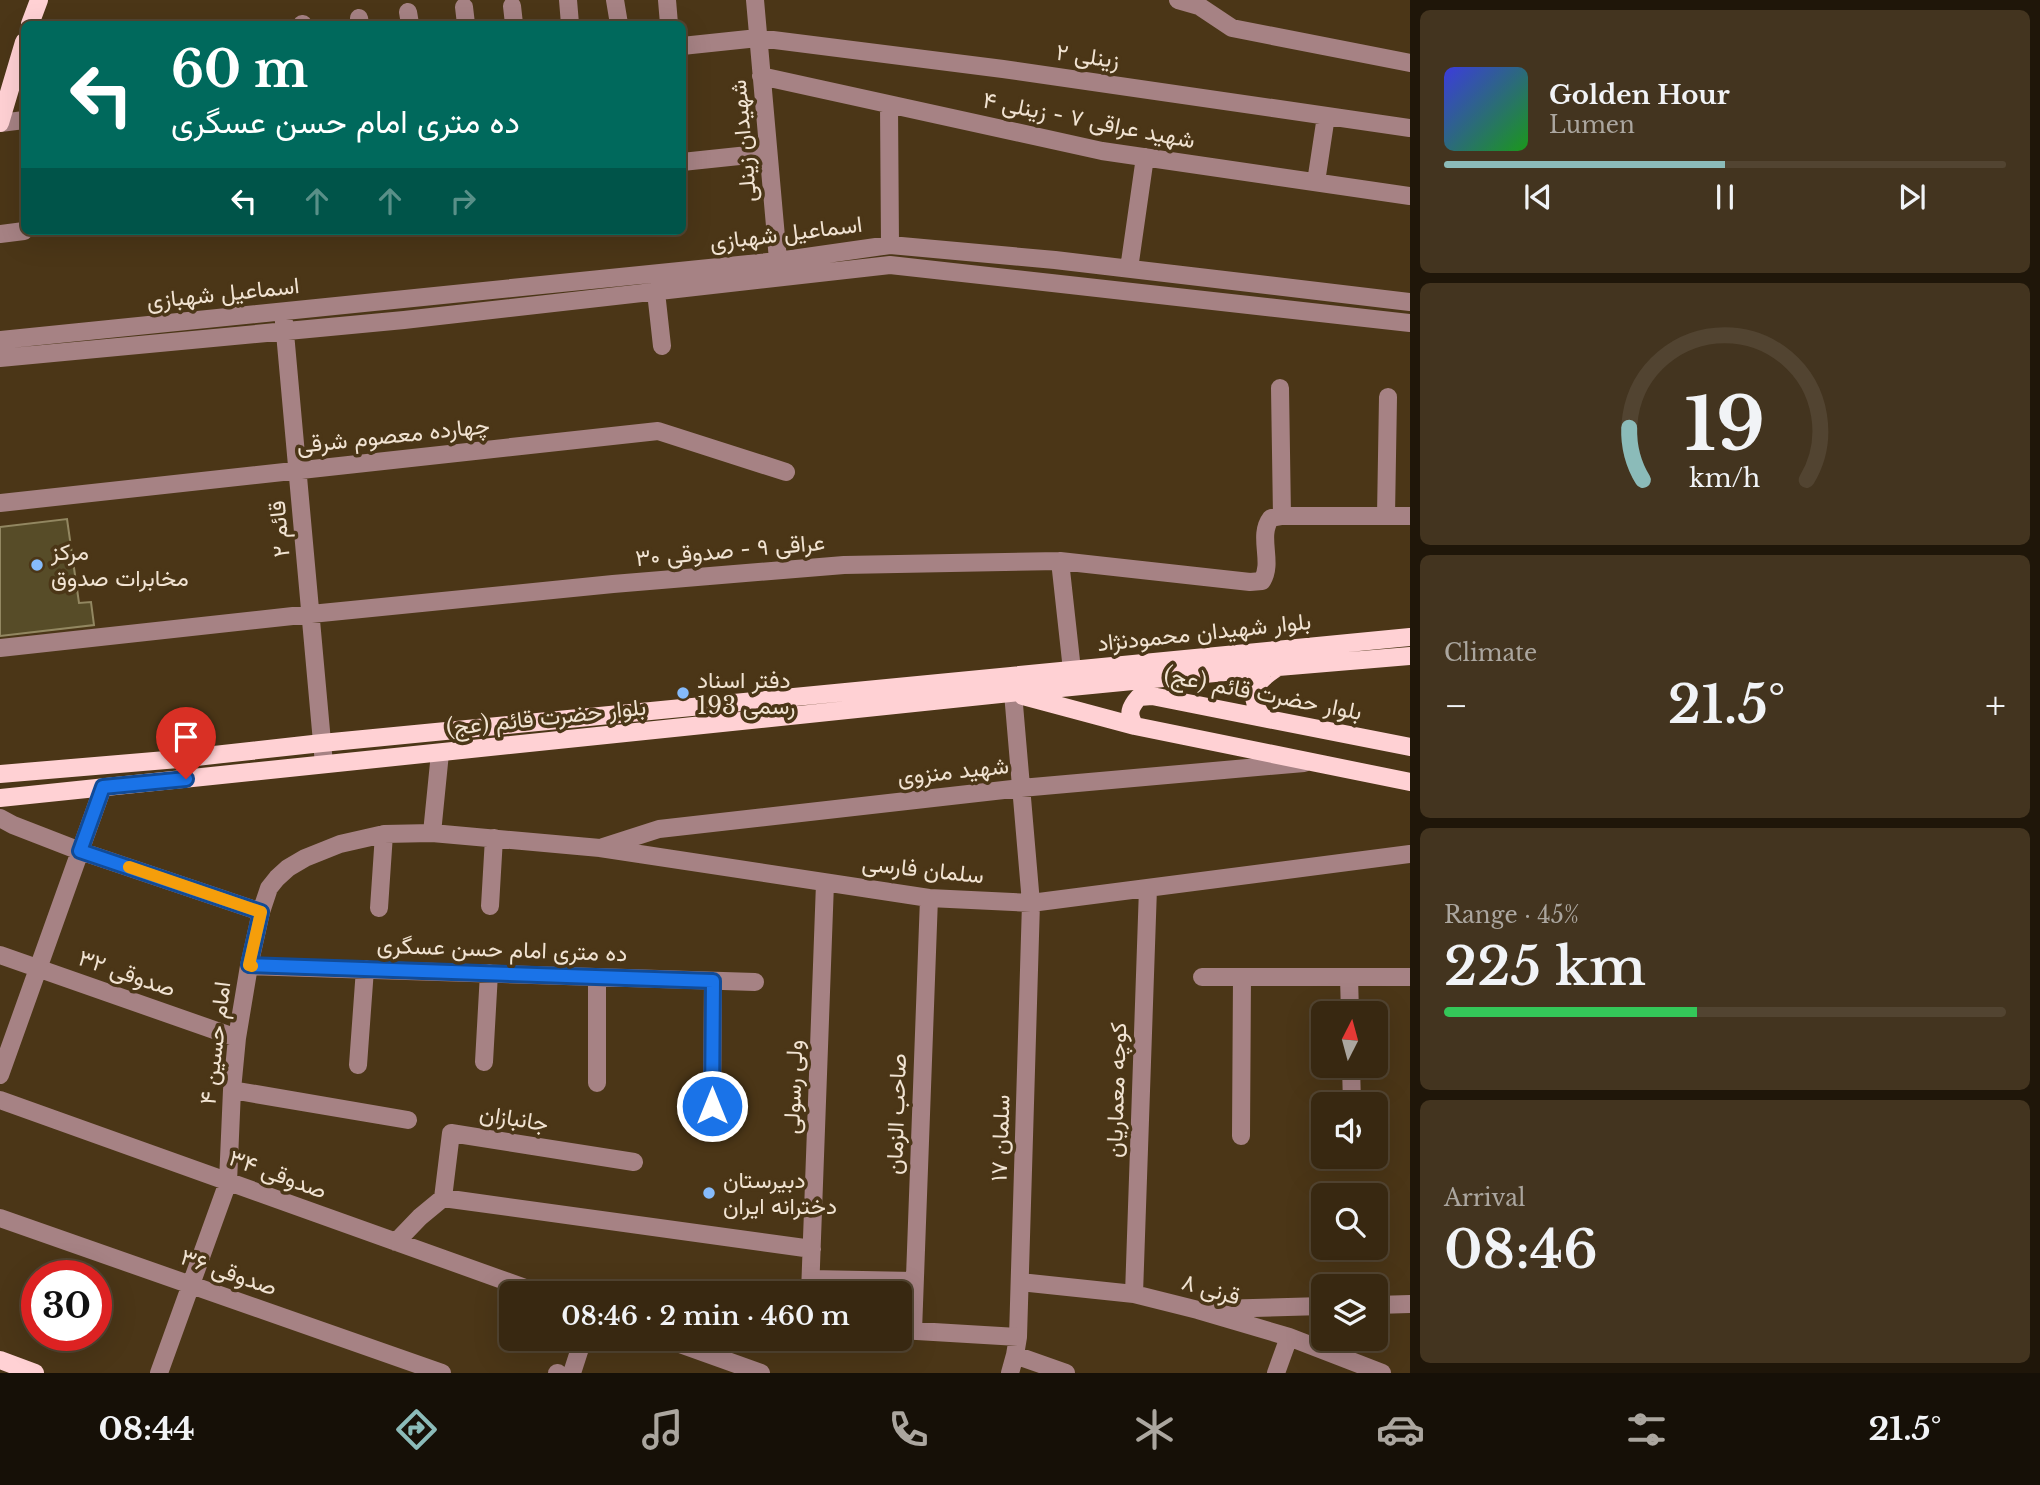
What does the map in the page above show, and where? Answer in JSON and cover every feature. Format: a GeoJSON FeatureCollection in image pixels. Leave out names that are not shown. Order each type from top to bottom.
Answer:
{"type":"FeatureCollection","features":[{"type":"Feature","properties":{"kind":"main road"},"geometry":{"type":"LineString","coordinates":[[31,21],[38,0]]}},
{"type":"Feature","properties":{"kind":"main road"},"geometry":{"type":"LineString","coordinates":[[0,123],[21,52]]}},
{"type":"Feature","properties":{"kind":"main road","name":"بلوار شهیدان محمودنژاد"},"geometry":{"type":"LineString","coordinates":[[1003,677],[1410,637]]}},
{"type":"Feature","properties":{"kind":"main road","name":"بلوار شهیدان محمودنژاد"},"geometry":{"type":"LineString","coordinates":[[1013,693],[1410,656]]}},
{"type":"Feature","properties":{"kind":"main road"},"geometry":{"type":"LineString","coordinates":[[1262,717],[1254,703],[1253,693],[1263,677],[1278,667]]}},
{"type":"Feature","properties":{"kind":"main road","name":"بلوار حضرت قائم (عج)"},"geometry":{"type":"LineString","coordinates":[[0,774],[178,760],[323,743],[1003,677]]}},
{"type":"Feature","properties":{"kind":"main road","name":"بلوار حضرت قائم (عج)"},"geometry":{"type":"LineString","coordinates":[[0,798],[1013,693],[1135,726],[1410,782]]}},
{"type":"Feature","properties":{"kind":"main road","name":"بلوار حضرت قائم (عج)"},"geometry":{"type":"LineString","coordinates":[[1135,726],[1130,719],[1130,706],[1139,697],[1152,695],[1410,747]]}},
{"type":"Feature","properties":{"kind":"main road"},"geometry":{"type":"LineString","coordinates":[[0,1360],[36,1373]]}},
{"type":"Feature","properties":{"kind":"street"},"geometry":{"type":"LineString","coordinates":[[568,0],[570,21]]}},
{"type":"Feature","properties":{"kind":"street"},"geometry":{"type":"LineString","coordinates":[[615,0],[618,21]]}},
{"type":"Feature","properties":{"kind":"street"},"geometry":{"type":"LineString","coordinates":[[667,0],[669,21]]}},
{"type":"Feature","properties":{"kind":"street","name":"شهیدان زینلی"},"geometry":{"type":"LineString","coordinates":[[755,0],[779,270]]}},
{"type":"Feature","properties":{"kind":"street"},"geometry":{"type":"LineString","coordinates":[[1178,0],[1199,6],[1232,28],[1410,63]]}},
{"type":"Feature","properties":{"kind":"street"},"geometry":{"type":"LineString","coordinates":[[512,5],[514,21]]}},
{"type":"Feature","properties":{"kind":"street","name":"زینلی ۲"},"geometry":{"type":"LineString","coordinates":[[686,46],[758,38],[1003,69],[1410,128]]}},
{"type":"Feature","properties":{"kind":"street","name":"شهید عراقی ۷ - زینلی ۴"},"geometry":{"type":"LineString","coordinates":[[761,76],[1102,150],[1410,196]]}},
{"type":"Feature","properties":{"kind":"street"},"geometry":{"type":"LineString","coordinates":[[889,105],[890,245]]}},
{"type":"Feature","properties":{"kind":"street"},"geometry":{"type":"LineString","coordinates":[[1316,182],[1326,116]]}},
{"type":"Feature","properties":{"kind":"street"},"geometry":{"type":"LineString","coordinates":[[0,123],[21,120]]}},
{"type":"Feature","properties":{"kind":"street"},"geometry":{"type":"LineString","coordinates":[[686,162],[768,153]]}},
{"type":"Feature","properties":{"kind":"street"},"geometry":{"type":"LineString","coordinates":[[1129,269],[1145,157]]}},
{"type":"Feature","properties":{"kind":"street"},"geometry":{"type":"LineString","coordinates":[[0,233],[21,231]]}},
{"type":"Feature","properties":{"kind":"street","name":"اسماعیل شهبازی"},"geometry":{"type":"LineString","coordinates":[[0,358],[404,320],[656,292],[779,270],[890,245],[1129,269],[1410,302]]}},
{"type":"Feature","properties":{"kind":"street","name":"اسماعیل شهبازی"},"geometry":{"type":"LineString","coordinates":[[0,340],[283,312],[779,270],[890,265],[1410,323]]}},
{"type":"Feature","properties":{"kind":"street"},"geometry":{"type":"LineString","coordinates":[[656,292],[662,346]]}},
{"type":"Feature","properties":{"kind":"street","name":"قائم ۲"},"geometry":{"type":"LineString","coordinates":[[283,312],[324,764]]}},
{"type":"Feature","properties":{"kind":"street"},"geometry":{"type":"LineString","coordinates":[[1280,388],[1282,516],[1410,516]]}},
{"type":"Feature","properties":{"kind":"street"},"geometry":{"type":"LineString","coordinates":[[1386,516],[1388,397]]}},
{"type":"Feature","properties":{"kind":"street","name":"چهارده معصوم شرقی"},"geometry":{"type":"LineString","coordinates":[[0,503],[658,430],[786,472]]}},
{"type":"Feature","properties":{"kind":"street","name":"عراقی ۹ - صدوقی ۳۰"},"geometry":{"type":"LineString","coordinates":[[0,648],[613,584],[844,565],[1060,561],[1250,582],[1262,581],[1267,573],[1265,529],[1271,518],[1282,516]]}},
{"type":"Feature","properties":{"kind":"street"},"geometry":{"type":"LineString","coordinates":[[1060,561],[1072,670]]}},
{"type":"Feature","properties":{"kind":"street","name":"سلمان ۱۷"},"geometry":{"type":"LineString","coordinates":[[1010,1373],[1017,1346],[1020,1282],[1031,903],[1013,693]]}},
{"type":"Feature","properties":{"kind":"street"},"geometry":{"type":"LineString","coordinates":[[432,833],[440,753]]}},
{"type":"Feature","properties":{"kind":"street","name":"شهید منزوی"},"geometry":{"type":"LineString","coordinates":[[600,848],[659,829],[1021,788],[1314,762]]}},
{"type":"Feature","properties":{"kind":"street"},"geometry":{"type":"LineString","coordinates":[[0,1075],[103,787]]}},
{"type":"Feature","properties":{"kind":"street"},"geometry":{"type":"LineString","coordinates":[[0,818],[80,851],[261,912]]}},
{"type":"Feature","properties":{"kind":"street","name":"امام حسین ۴"},"geometry":{"type":"LineString","coordinates":[[159,1373],[228,1182],[237,1038],[249,965],[269,888],[288,868],[340,844],[384,834],[432,833]]}},
{"type":"Feature","properties":{"kind":"street","name":"سلمان فارسی"},"geometry":{"type":"LineString","coordinates":[[432,833],[600,848],[929,898],[1031,903],[1410,854]]}},
{"type":"Feature","properties":{"kind":"street"},"geometry":{"type":"LineString","coordinates":[[379,908],[384,834]]}},
{"type":"Feature","properties":{"kind":"street"},"geometry":{"type":"LineString","coordinates":[[490,906],[494,838]]}},
{"type":"Feature","properties":{"kind":"street","name":"ولی رسولی"},"geometry":{"type":"LineString","coordinates":[[811,1281],[825,883]]}},
{"type":"Feature","properties":{"kind":"street","name":"کوچه معماریان"},"geometry":{"type":"LineString","coordinates":[[1134,1294],[1147,888]]}},
{"type":"Feature","properties":{"kind":"street","name":"صاحب الزمان"},"geometry":{"type":"LineString","coordinates":[[912,1294],[929,898]]}},
{"type":"Feature","properties":{"kind":"street","name":"صدوقی ۳۲"},"geometry":{"type":"LineString","coordinates":[[0,955],[237,1038]]}},
{"type":"Feature","properties":{"kind":"street","name":"ده متری امام حسن عسگری"},"geometry":{"type":"LineString","coordinates":[[249,965],[755,982]]}},
{"type":"Feature","properties":{"kind":"street"},"geometry":{"type":"LineString","coordinates":[[358,1065],[365,969]]}},
{"type":"Feature","properties":{"kind":"street"},"geometry":{"type":"LineString","coordinates":[[484,1062],[489,973]]}},
{"type":"Feature","properties":{"kind":"street"},"geometry":{"type":"LineString","coordinates":[[597,977],[597,1083]]}},
{"type":"Feature","properties":{"kind":"street"},"geometry":{"type":"LineString","coordinates":[[1202,977],[1410,977]]}},
{"type":"Feature","properties":{"kind":"street"},"geometry":{"type":"LineString","coordinates":[[1241,1136],[1242,977]]}},
{"type":"Feature","properties":{"kind":"street"},"geometry":{"type":"LineString","coordinates":[[1349,977],[1350,1001]]}},
{"type":"Feature","properties":{"kind":"street"},"geometry":{"type":"LineString","coordinates":[[712,1106],[713,981]]}},
{"type":"Feature","properties":{"kind":"street"},"geometry":{"type":"LineString","coordinates":[[232,1090],[408,1120]]}},
{"type":"Feature","properties":{"kind":"street","name":"صدوقی ۳۴"},"geometry":{"type":"LineString","coordinates":[[0,1100],[505,1281]]}},
{"type":"Feature","properties":{"kind":"street","name":"جانبازان"},"geometry":{"type":"LineString","coordinates":[[443,1198],[451,1133],[634,1162]]}},
{"type":"Feature","properties":{"kind":"street"},"geometry":{"type":"LineString","coordinates":[[396,1242],[443,1198],[812,1250]]}},
{"type":"Feature","properties":{"kind":"street","name":"صدوقی ۳۶"},"geometry":{"type":"LineString","coordinates":[[0,1218],[442,1373]]}},
{"type":"Feature","properties":{"kind":"street","name":"قرنی ۸"},"geometry":{"type":"LineString","coordinates":[[1020,1282],[1134,1294],[1198,1310],[1289,1338],[1382,1373]]}},
{"type":"Feature","properties":{"kind":"street"},"geometry":{"type":"LineString","coordinates":[[1388,1305],[1410,1304]]}},
{"type":"Feature","properties":{"kind":"street"},"geometry":{"type":"LineString","coordinates":[[1198,1310],[1311,1306]]}},
{"type":"Feature","properties":{"kind":"street"},"geometry":{"type":"LineString","coordinates":[[912,1332],[1017,1346],[1066,1373]]}},
{"type":"Feature","properties":{"kind":"street"},"geometry":{"type":"LineString","coordinates":[[1276,1373],[1289,1338]]}},
{"type":"Feature","properties":{"kind":"street"},"geometry":{"type":"LineString","coordinates":[[572,1373],[579,1351]]}},
{"type":"Feature","properties":{"kind":"street"},"geometry":{"type":"LineString","coordinates":[[700,1351],[761,1373]]}},
{"type":"Feature","properties":{"kind":"building","name":"مرکز مخابرات صدوق"},"geometry":{"type":"Polygon","coordinates":[[[67,519],[79,603],[91,602],[94,625],[0,636],[0,527],[67,519]]]}},
{"type":"Feature","properties":{"kind":"slow traffic"},"geometry":{"type":"LineString","coordinates":[[129,867],[261,912],[249,965],[252,966]]}},
{"type":"Feature","properties":{"kind":"place","name":"مرکز مخابرات صدوق"},"geometry":{"type":"Point","coordinates":[37,565]}},
{"type":"Feature","properties":{"kind":"place","name":"دفتر اسناد رسمی 193"},"geometry":{"type":"Point","coordinates":[683,693]}},
{"type":"Feature","properties":{"kind":"place","name":"دبیرستان دخترانه ایران"},"geometry":{"type":"Point","coordinates":[709,1193]}},
{"type":"Feature","properties":{"kind":"route"},"geometry":{"type":"LineString","coordinates":[[186,779],[103,787],[80,851],[261,912],[249,965],[713,981],[712,1106]]}}]}
